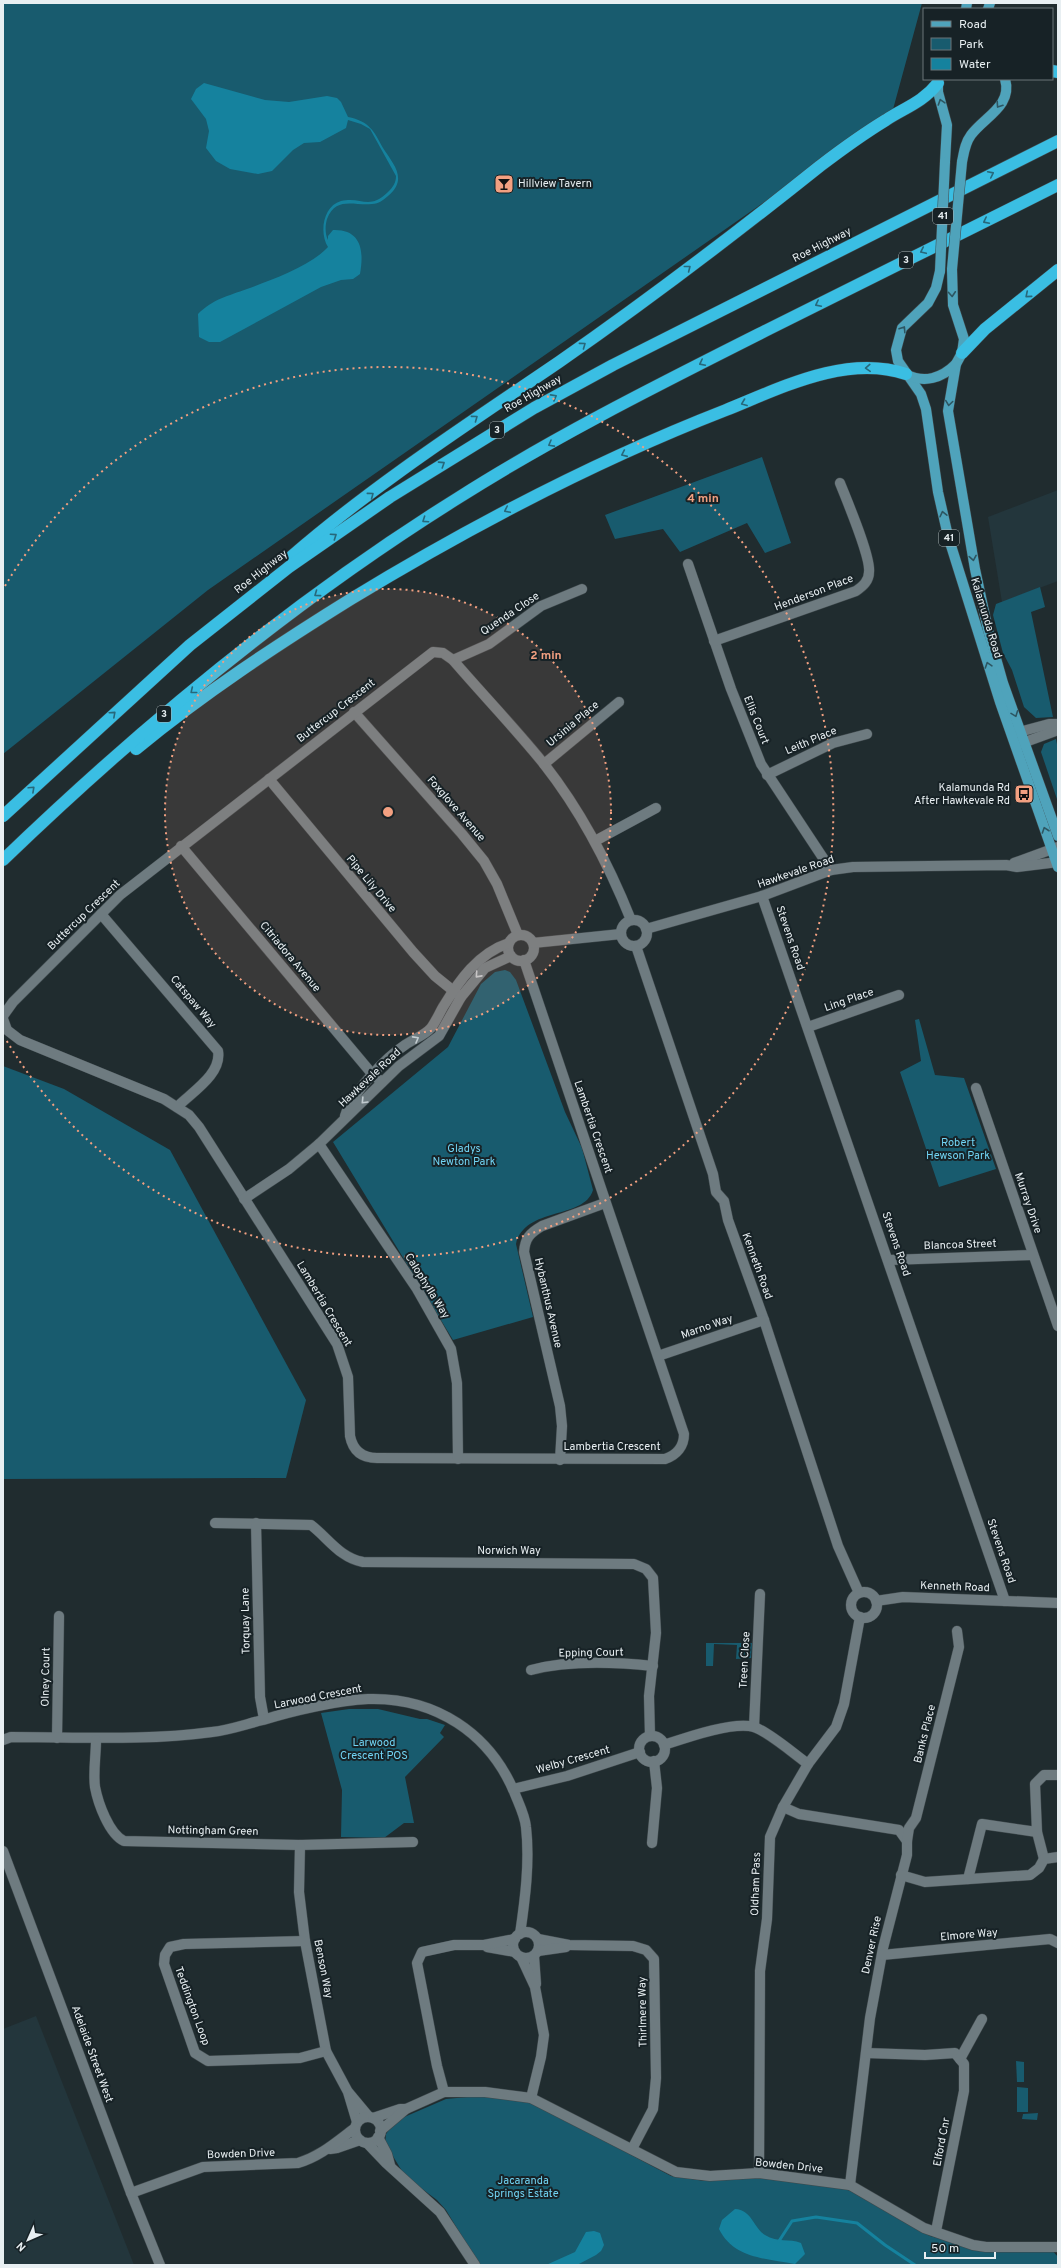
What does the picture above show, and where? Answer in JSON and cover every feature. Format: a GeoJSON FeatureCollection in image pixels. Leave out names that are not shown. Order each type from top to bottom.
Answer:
{"type":"FeatureCollection","features":[{"type":"Feature","properties":{"kind":"highway"},"geometry":{"type":"LineString","coordinates":[[190,644],[304,546],[414,462],[639,305],[842,150],[887,118],[920,102],[938,81]]}},
{"type":"Feature","properties":{"kind":"highway","name":"Roe Highway"},"geometry":{"type":"LineString","coordinates":[[3,816],[190,644],[295,562],[390,497],[534,408],[685,328],[1058,141]]}},
{"type":"Feature","properties":{"kind":"highway","name":"3"},"geometry":{"type":"LineString","coordinates":[[3,860],[71,795],[223,666],[328,586],[457,498],[642,393],[1058,185]]}},
{"type":"Feature","properties":{"kind":"highway"},"geometry":{"type":"LineString","coordinates":[[962,352],[985,328],[1058,270]]}},
{"type":"Feature","properties":{"kind":"highway"},"geometry":{"type":"LineString","coordinates":[[3,868],[110,770],[161,729],[220,685],[296,633],[374,585],[502,512],[692,423],[818,375],[870,367],[890,368],[906,374]]}},
{"type":"Feature","properties":{"kind":"main road","name":"Kalamunda Road"},"geometry":{"type":"LineString","coordinates":[[906,374],[913,378],[925,380],[937,378],[948,373],[956,364],[962,352],[964,339],[953,305],[952,269],[962,162],[965,146],[971,134],[1000,107],[1005,95],[1005,80]]}},
{"type":"Feature","properties":{"kind":"main road","name":"Kalamunda Road"},"geometry":{"type":"LineString","coordinates":[[938,81],[947,124],[940,271],[936,288],[928,303],[902,328],[898,338],[896,350],[898,361],[921,394],[926,409],[938,492],[948,536],[986,661],[1017,732]]}},
{"type":"Feature","properties":{"kind":"main road","name":"Kalamunda Road"},"geometry":{"type":"LineString","coordinates":[[956,364],[948,411],[975,569],[998,664],[1017,732],[1055,848],[1057,863]]}},
{"type":"Feature","properties":{"kind":"main road","name":"Kalamunda Road"},"geometry":{"type":"LineString","coordinates":[[1021,744],[1058,836]]}},
{"type":"Feature","properties":{"kind":"street","name":"Henderson Place"},"geometry":{"type":"LineString","coordinates":[[714,641],[856,592],[868,580],[869,564],[840,483]]}},
{"type":"Feature","properties":{"kind":"street","name":"Ellis Court"},"geometry":{"type":"LineString","coordinates":[[688,564],[734,696],[767,775],[831,870]]}},
{"type":"Feature","properties":{"kind":"street","name":"Quenda Close"},"geometry":{"type":"LineString","coordinates":[[453,660],[489,644],[541,606],[582,589]]}},
{"type":"Feature","properties":{"kind":"street","name":"Buttercup Crescent"},"geometry":{"type":"LineString","coordinates":[[3,1016],[13,1002],[120,895],[432,652],[442,653],[453,660],[544,764],[583,820],[595,841],[618,887],[631,920]]}},
{"type":"Feature","properties":{"kind":"street","name":"Ursinia Place"},"geometry":{"type":"LineString","coordinates":[[544,764],[619,702]]}},
{"type":"Feature","properties":{"kind":"street","name":"Foxglove Avenue"},"geometry":{"type":"LineString","coordinates":[[354,712],[484,861],[497,884],[518,936]]}},
{"type":"Feature","properties":{"kind":"street"},"geometry":{"type":"LineString","coordinates":[[1017,732],[1050,724],[1058,724]]}},
{"type":"Feature","properties":{"kind":"street"},"geometry":{"type":"LineString","coordinates":[[1021,744],[1058,730]]}},
{"type":"Feature","properties":{"kind":"street","name":"Leith Place"},"geometry":{"type":"LineString","coordinates":[[767,775],[832,743],[867,734]]}},
{"type":"Feature","properties":{"kind":"street","name":"Pipe Lily Drive"},"geometry":{"type":"LineString","coordinates":[[269,779],[413,952],[452,991],[462,997]]}},
{"type":"Feature","properties":{"kind":"street"},"geometry":{"type":"LineString","coordinates":[[595,841],[656,808]]}},
{"type":"Feature","properties":{"kind":"street","name":"Citriadora Avenue"},"geometry":{"type":"LineString","coordinates":[[181,846],[373,1075],[382,1082]]}},
{"type":"Feature","properties":{"kind":"street","name":"Hawkevale Road"},"geometry":{"type":"LineString","coordinates":[[1006,865],[1055,848]]}},
{"type":"Feature","properties":{"kind":"street","name":"Hawkevale Road"},"geometry":{"type":"LineString","coordinates":[[646,929],[762,896],[831,870],[853,867],[1006,865],[1017,867],[1057,863]]}},
{"type":"Feature","properties":{"kind":"street","name":"Stevens Road"},"geometry":{"type":"LineString","coordinates":[[762,896],[889,1260],[1005,1601]]}},
{"type":"Feature","properties":{"kind":"street","name":"Catspaw Way"},"geometry":{"type":"LineString","coordinates":[[102,914],[218,1051],[218,1061],[214,1070],[177,1107]]}},
{"type":"Feature","properties":{"kind":"street"},"geometry":{"type":"LineString","coordinates":[[631,920],[640,922],[646,929],[645,940],[636,946],[626,944],[621,934],[623,925],[631,920]]}},
{"type":"Feature","properties":{"kind":"street"},"geometry":{"type":"LineString","coordinates":[[518,936],[526,936],[534,943],[621,934]]}},
{"type":"Feature","properties":{"kind":"street","name":"Hawkevale Road"},"geometry":{"type":"LineString","coordinates":[[344,1118],[347,1109],[373,1075],[404,1045],[431,1028],[452,991],[478,961],[490,951],[509,944],[518,936]]}},
{"type":"Feature","properties":{"kind":"street"},"geometry":{"type":"LineString","coordinates":[[509,944],[511,956],[515,959],[524,960],[533,954],[534,943]]}},
{"type":"Feature","properties":{"kind":"street","name":"Kenneth Road"},"geometry":{"type":"LineString","coordinates":[[636,946],[713,1174],[716,1192],[724,1201],[728,1220],[764,1320],[838,1546],[859,1593]]}},
{"type":"Feature","properties":{"kind":"street","name":"Hawkevale Road"},"geometry":{"type":"LineString","coordinates":[[244,1199],[289,1169],[319,1144],[344,1118],[362,1104],[382,1082],[413,1054],[425,1048],[439,1036],[462,997],[485,968],[511,956]]}},
{"type":"Feature","properties":{"kind":"street","name":"Lambertia Crescent"},"geometry":{"type":"LineString","coordinates":[[244,1199],[337,1344],[348,1377],[350,1436],[357,1450],[368,1458],[560,1460],[665,1459],[680,1449],[684,1434],[524,960]]}},
{"type":"Feature","properties":{"kind":"street","name":"Ling Place"},"geometry":{"type":"LineString","coordinates":[[808,1027],[899,995]]}},
{"type":"Feature","properties":{"kind":"street"},"geometry":{"type":"LineString","coordinates":[[3,1019],[7,1030],[20,1040],[143,1090],[177,1107],[188,1115],[199,1127],[244,1199]]}},
{"type":"Feature","properties":{"kind":"street","name":"Murray Drive"},"geometry":{"type":"LineString","coordinates":[[976,1088],[1058,1326]]}},
{"type":"Feature","properties":{"kind":"street","name":"Calophylla Way"},"geometry":{"type":"LineString","coordinates":[[319,1144],[420,1294],[427,1310],[451,1349],[457,1383],[458,1459]]}},
{"type":"Feature","properties":{"kind":"street","name":"Hybanthus Avenue"},"geometry":{"type":"LineString","coordinates":[[560,1460],[562,1426],[560,1406],[526,1259],[524,1244],[530,1234],[542,1226],[605,1203]]}},
{"type":"Feature","properties":{"kind":"street","name":"Blancoa Street"},"geometry":{"type":"LineString","coordinates":[[889,1260],[1033,1255]]}},
{"type":"Feature","properties":{"kind":"street","name":"Marno Way"},"geometry":{"type":"LineString","coordinates":[[658,1356],[764,1320]]}},
{"type":"Feature","properties":{"kind":"street","name":"Norwich Way"},"geometry":{"type":"LineString","coordinates":[[215,1523],[311,1524],[344,1555],[352,1560],[363,1562],[634,1564],[646,1569],[653,1578],[656,1633],[648,1708],[650,1736]]}},
{"type":"Feature","properties":{"kind":"street","name":"Torquay Lane"},"geometry":{"type":"LineString","coordinates":[[256,1523],[260,1698],[264,1719]]}},
{"type":"Feature","properties":{"kind":"street"},"geometry":{"type":"LineString","coordinates":[[859,1593],[871,1594],[876,1601],[876,1609],[872,1615],[860,1617],[854,1613],[851,1605],[853,1598],[859,1593]]}},
{"type":"Feature","properties":{"kind":"street","name":"Treen Close"},"geometry":{"type":"LineString","coordinates":[[754,1727],[760,1594]]}},
{"type":"Feature","properties":{"kind":"street","name":"Kenneth Road"},"geometry":{"type":"LineString","coordinates":[[876,1601],[903,1597],[1058,1603]]}},
{"type":"Feature","properties":{"kind":"street","name":"Olney Court"},"geometry":{"type":"LineString","coordinates":[[57,1738],[59,1616]]}},
{"type":"Feature","properties":{"kind":"street","name":"Oldham Pass"},"geometry":{"type":"LineString","coordinates":[[760,2173],[760,1971],[767,1919],[770,1837],[783,1806],[808,1764],[836,1727],[844,1704],[860,1617]]}},
{"type":"Feature","properties":{"kind":"street","name":"Banks Place"},"geometry":{"type":"LineString","coordinates":[[907,1841],[909,1828],[916,1818],[959,1647],[956,1631]]}},
{"type":"Feature","properties":{"kind":"street","name":"Epping Court"},"geometry":{"type":"LineString","coordinates":[[531,1670],[549,1666],[626,1664],[653,1666]]}},
{"type":"Feature","properties":{"kind":"street","name":"Larwood Crescent"},"geometry":{"type":"LineString","coordinates":[[3,1740],[11,1737],[96,1740],[191,1735],[236,1728],[264,1719],[367,1699],[403,1701],[445,1715],[465,1727],[493,1757],[505,1773],[513,1789],[526,1826],[526,1876],[524,1903]]}},
{"type":"Feature","properties":{"kind":"street"},"geometry":{"type":"LineString","coordinates":[[664,1745],[724,1728],[754,1727],[779,1742],[808,1764]]}},
{"type":"Feature","properties":{"kind":"street"},"geometry":{"type":"LineString","coordinates":[[650,1736],[657,1737],[664,1745],[663,1755],[654,1761],[647,1760],[640,1752],[641,1742],[650,1736]]}},
{"type":"Feature","properties":{"kind":"street","name":"Nottingham Green"},"geometry":{"type":"LineString","coordinates":[[96,1740],[95,1786],[110,1828],[118,1838],[132,1842],[300,1845],[413,1842]]}},
{"type":"Feature","properties":{"kind":"street","name":"Welby Crescent"},"geometry":{"type":"LineString","coordinates":[[513,1789],[567,1776],[640,1752]]}},
{"type":"Feature","properties":{"kind":"street"},"geometry":{"type":"LineString","coordinates":[[652,1843],[657,1788],[654,1761]]}},
{"type":"Feature","properties":{"kind":"street"},"geometry":{"type":"LineString","coordinates":[[901,1875],[925,1882],[1030,1875],[1039,1868],[1044,1859],[1037,1832],[1035,1784],[1044,1775],[1058,1775]]}},
{"type":"Feature","properties":{"kind":"street"},"geometry":{"type":"LineString","coordinates":[[783,1806],[799,1814],[899,1830],[907,1841]]}},
{"type":"Feature","properties":{"kind":"street"},"geometry":{"type":"LineString","coordinates":[[968,1879],[982,1824],[1037,1832]]}},
{"type":"Feature","properties":{"kind":"street","name":"Denver Rise"},"geometry":{"type":"LineString","coordinates":[[850,2185],[866,2053],[882,1954],[906,1855],[907,1841]]}},
{"type":"Feature","properties":{"kind":"street","name":"Benson Way"},"geometry":{"type":"LineString","coordinates":[[300,1845],[299,1892],[305,1941],[326,2051],[348,2092],[371,2118]]}},
{"type":"Feature","properties":{"kind":"street","name":"Adelaide Street West"},"geometry":{"type":"LineString","coordinates":[[3,1851],[131,2193],[160,2265]]}},
{"type":"Feature","properties":{"kind":"street"},"geometry":{"type":"LineString","coordinates":[[1044,1859],[1058,1857]]}},
{"type":"Feature","properties":{"kind":"street"},"geometry":{"type":"LineString","coordinates":[[524,1903],[517,1936],[513,1945],[535,1987]]}},
{"type":"Feature","properties":{"kind":"street"},"geometry":{"type":"LineString","coordinates":[[524,1903],[536,1937],[535,1987],[542,2019],[544,2044],[531,2098]]}},
{"type":"Feature","properties":{"kind":"street"},"geometry":{"type":"LineString","coordinates":[[444,2092],[437,2066],[417,1963],[422,1952],[432,1948],[454,1945],[484,1946],[527,1932],[536,1937]]}},
{"type":"Feature","properties":{"kind":"street","name":"Thirlmere Way"},"geometry":{"type":"LineString","coordinates":[[536,1937],[569,1945],[633,1946],[646,1950],[654,1959],[656,2078],[654,2102],[653,2109],[632,2149]]}},
{"type":"Feature","properties":{"kind":"street","name":"Elmore Way"},"geometry":{"type":"LineString","coordinates":[[882,1954],[1050,1939],[1058,1942]]}},
{"type":"Feature","properties":{"kind":"street","name":"Teddington Loop"},"geometry":{"type":"LineString","coordinates":[[305,1941],[184,1944],[170,1947],[165,1955],[164,1964],[195,2053],[208,2061],[300,2058],[326,2051]]}},
{"type":"Feature","properties":{"kind":"street","name":"Thirlmere Way"},"geometry":{"type":"LineString","coordinates":[[536,1954],[569,1945]]}},
{"type":"Feature","properties":{"kind":"street"},"geometry":{"type":"LineString","coordinates":[[484,1946],[491,1949],[518,1954],[528,1958],[536,1954]]}},
{"type":"Feature","properties":{"kind":"street"},"geometry":{"type":"LineString","coordinates":[[866,2053],[925,2056],[955,2053],[960,2058],[982,2019]]}},
{"type":"Feature","properties":{"kind":"street","name":"Elford Cnr"},"geometry":{"type":"LineString","coordinates":[[936,2231],[964,2092],[964,2064],[960,2058]]}},
{"type":"Feature","properties":{"kind":"street","name":"Benson Way"},"geometry":{"type":"LineString","coordinates":[[348,2092],[356,2125]]}},
{"type":"Feature","properties":{"kind":"street","name":"Bowden Drive"},"geometry":{"type":"LineString","coordinates":[[379,2134],[406,2110],[444,2092],[485,2092],[531,2098],[676,2172],[710,2176],[760,2173],[850,2185],[924,2228],[973,2245],[986,2247],[1058,2247]]}},
{"type":"Feature","properties":{"kind":"street","name":"Bowden Drive"},"geometry":{"type":"LineString","coordinates":[[371,2118],[400,2109],[406,2110]]}},
{"type":"Feature","properties":{"kind":"street"},"geometry":{"type":"LineString","coordinates":[[390,2165],[379,2134],[378,2122],[371,2118],[362,2118],[356,2125],[356,2135],[440,2212],[475,2265]]}},
{"type":"Feature","properties":{"kind":"street","name":"Bowden Drive"},"geometry":{"type":"LineString","coordinates":[[330,2149],[334,2143],[356,2125]]}},
{"type":"Feature","properties":{"kind":"street"},"geometry":{"type":"LineString","coordinates":[[364,2141],[374,2141],[379,2134]]}},
{"type":"Feature","properties":{"kind":"street","name":"Bowden Drive"},"geometry":{"type":"LineString","coordinates":[[131,2193],[203,2166],[298,2163],[311,2159],[330,2149],[364,2141]]}},
{"type":"Feature","properties":{"kind":"shaded area"},"geometry":{"type":"Polygon","coordinates":[[[1058,490],[1058,581],[1002,602],[988,517],[1058,490]]]}},
{"type":"Feature","properties":{"kind":"shaded area"},"geometry":{"type":"Polygon","coordinates":[[[36,2016],[134,2265],[3,2265],[3,2029],[36,2016]]]}},
{"type":"Feature","properties":{"kind":"green space"},"geometry":{"type":"Polygon","coordinates":[[[3,3],[922,3],[892,113],[208,590],[3,754],[3,3]]]}},
{"type":"Feature","properties":{"kind":"green space"},"geometry":{"type":"Polygon","coordinates":[[[762,457],[791,543],[765,553],[747,523],[680,552],[663,529],[615,539],[605,515],[762,457]]]}},
{"type":"Feature","properties":{"kind":"green space"},"geometry":{"type":"Polygon","coordinates":[[[1040,587],[1045,607],[1031,612],[1053,717],[1036,718],[1024,707],[1012,670],[1003,653],[993,615],[996,604],[1040,587]]]}},
{"type":"Feature","properties":{"kind":"green space"},"geometry":{"type":"Polygon","coordinates":[[[1056,739],[1058,750],[1058,802],[1041,752],[1044,744],[1056,739]]]}},
{"type":"Feature","properties":{"kind":"green space","name":"Gladys Newton Park"},"geometry":{"type":"Polygon","coordinates":[[[505,970],[510,972],[516,980],[565,1112],[582,1148],[593,1190],[587,1199],[578,1206],[542,1218],[531,1224],[522,1232],[516,1244],[533,1317],[453,1340],[333,1142],[448,1047],[481,984],[495,972],[505,970]]]}},
{"type":"Feature","properties":{"kind":"green space","name":"Robert Hewson Park"},"geometry":{"type":"Polygon","coordinates":[[[919,1019],[935,1075],[964,1078],[996,1169],[939,1187],[900,1072],[921,1061],[915,1020],[919,1019]]]}},
{"type":"Feature","properties":{"kind":"green space"},"geometry":{"type":"Polygon","coordinates":[[[3,1066],[64,1089],[170,1150],[306,1400],[286,1478],[3,1479],[3,1066]]]}},
{"type":"Feature","properties":{"kind":"green space"},"geometry":{"type":"Polygon","coordinates":[[[706,1643],[752,1643],[751,1658],[736,1659],[737,1645],[714,1644],[713,1666],[706,1666],[706,1643]]]}},
{"type":"Feature","properties":{"kind":"green space","name":"Larwood Crescent POS"},"geometry":{"type":"Polygon","coordinates":[[[349,1709],[378,1709],[420,1719],[427,1719],[445,1725],[440,1733],[444,1737],[405,1777],[414,1823],[404,1823],[384,1838],[341,1837],[342,1790],[321,1713],[349,1709]]]}},
{"type":"Feature","properties":{"kind":"green space"},"geometry":{"type":"Polygon","coordinates":[[[1016,2061],[1024,2062],[1024,2082],[1017,2082],[1016,2061]]]}},
{"type":"Feature","properties":{"kind":"green space"},"geometry":{"type":"Polygon","coordinates":[[[1017,2087],[1028,2088],[1028,2112],[1017,2112],[1017,2087]]]}},
{"type":"Feature","properties":{"kind":"green space","name":"Jacaranda Springs Estate"},"geometry":{"type":"Polygon","coordinates":[[[478,2096],[531,2102],[671,2176],[705,2181],[756,2177],[847,2189],[930,2236],[980,2249],[1051,2249],[1058,2257],[1058,2265],[479,2265],[446,2210],[437,2200],[405,2176],[385,2143],[386,2134],[393,2124],[402,2118],[446,2099],[478,2096]]]}},
{"type":"Feature","properties":{"kind":"green space"},"geometry":{"type":"Polygon","coordinates":[[[1038,2113],[1037,2120],[1022,2119],[1023,2114],[1038,2113]]]}},
{"type":"Feature","properties":{"kind":"water"},"geometry":{"type":"Polygon","coordinates":[[[204,83],[265,100],[289,102],[327,96],[337,98],[341,102],[348,117],[361,121],[374,132],[395,166],[398,178],[394,190],[381,202],[374,204],[340,205],[335,207],[327,219],[326,235],[328,240],[328,236],[333,230],[350,233],[359,243],[362,258],[360,274],[353,279],[341,280],[321,287],[220,342],[209,342],[199,337],[198,314],[221,298],[279,277],[321,254],[328,247],[325,241],[323,228],[324,221],[330,208],[341,201],[375,201],[388,192],[395,183],[396,176],[370,129],[361,124],[348,120],[346,128],[320,142],[304,143],[293,150],[272,171],[258,174],[230,169],[216,161],[206,148],[209,131],[206,119],[191,99],[196,89],[204,83]]]}},
{"type":"Feature","properties":{"kind":"water"},"geometry":{"type":"Polygon","coordinates":[[[735,2209],[745,2212],[765,2235],[774,2239],[801,2243],[805,2254],[795,2264],[751,2256],[742,2252],[725,2239],[719,2229],[722,2220],[735,2209]]]}},
{"type":"Feature","properties":{"kind":"water"},"geometry":{"type":"Polygon","coordinates":[[[594,2231],[600,2233],[604,2245],[601,2251],[596,2255],[577,2265],[546,2265],[575,2252],[586,2232],[594,2231]]]}},
{"type":"Feature","properties":{"kind":"waterway"},"geometry":{"type":"LineString","coordinates":[[779,2241],[792,2221],[816,2217],[857,2223],[885,2245],[915,2265]]}},
{"type":"Feature","properties":{"kind":"place","name":"Hillview Tavern"},"geometry":{"type":"Point","coordinates":[504,184]}},
{"type":"Feature","properties":{"kind":"place","name":"Kalamunda Rd After Hawkevale Rd"},"geometry":{"type":"Point","coordinates":[1024,794]}}]}
